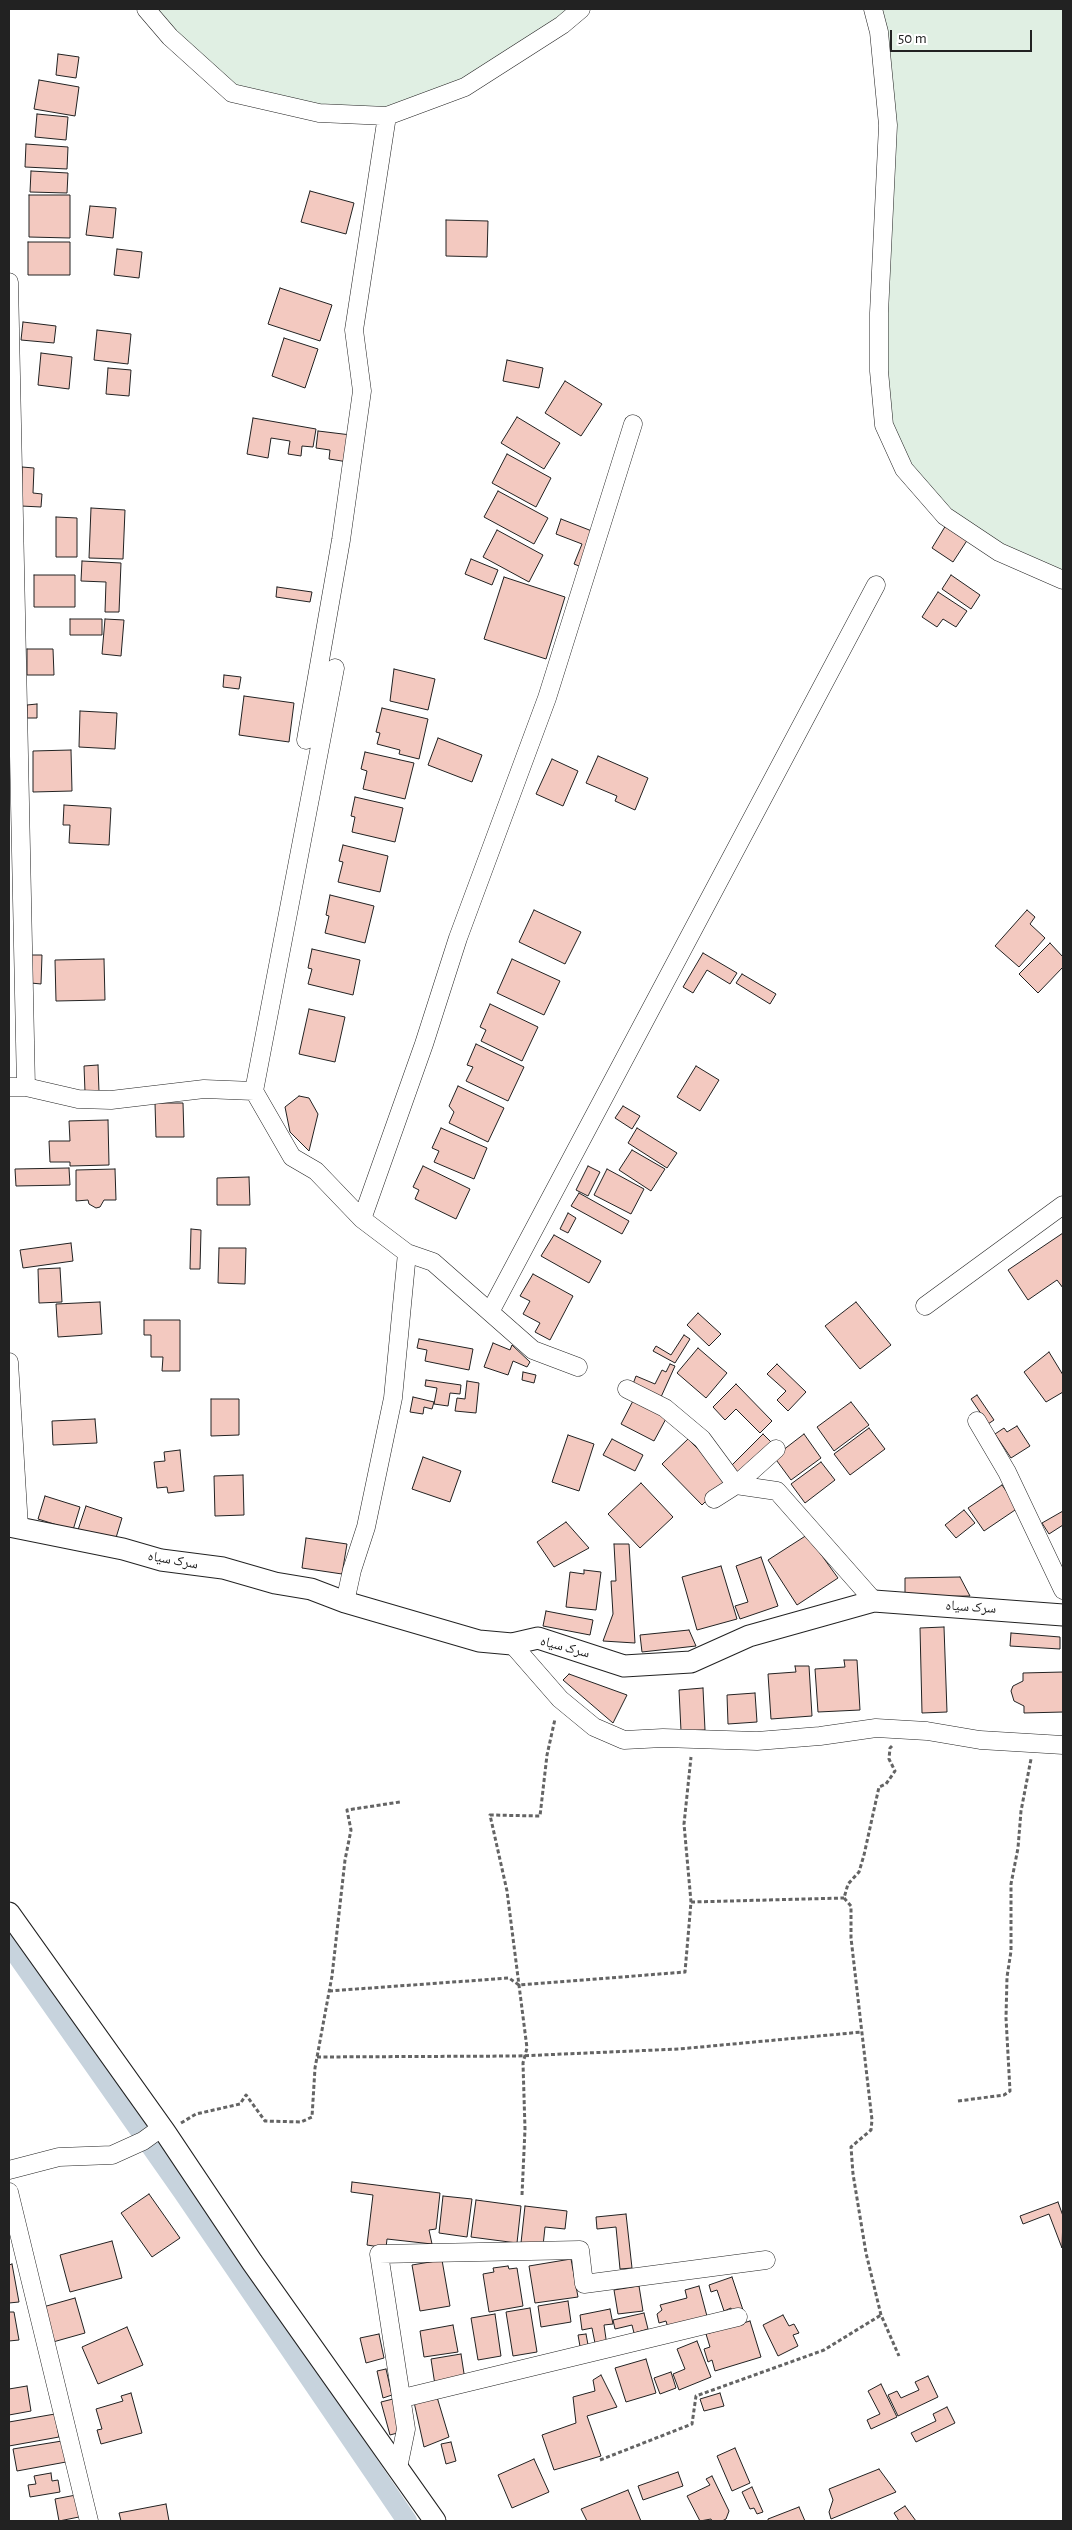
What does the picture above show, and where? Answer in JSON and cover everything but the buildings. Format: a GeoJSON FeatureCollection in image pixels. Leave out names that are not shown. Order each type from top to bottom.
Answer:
{"type":"FeatureCollection","features":[{"type":"Feature","properties":{"kind":"street"},"geometry":{"type":"LineString","coordinates":[[146,9],[170,37],[232,93],[319,114],[387,116],[465,87],[582,9]]}},
{"type":"Feature","properties":{"kind":"street"},"geometry":{"type":"LineString","coordinates":[[873,9],[879,32],[888,125],[879,313],[879,372],[884,425],[904,469],[945,516],[999,552],[1063,580]]}},
{"type":"Feature","properties":{"kind":"street"},"geometry":{"type":"LineString","coordinates":[[306,740],[341,540],[362,391],[354,330],[387,116]]}},
{"type":"Feature","properties":{"kind":"street"},"geometry":{"type":"LineString","coordinates":[[9,282],[17,1087],[78,1100],[111,1100],[204,1089],[254,1091]]}},
{"type":"Feature","properties":{"kind":"street"},"geometry":{"type":"LineString","coordinates":[[362,1219],[424,1044],[458,938],[547,698],[634,424]]}},
{"type":"Feature","properties":{"kind":"street"},"geometry":{"type":"LineString","coordinates":[[490,1312],[876,585]]}},
{"type":"Feature","properties":{"kind":"street"},"geometry":{"type":"LineString","coordinates":[[335,668],[254,1091],[292,1157],[316,1171],[362,1219],[407,1253],[433,1262],[533,1350],[578,1367]]}},
{"type":"Feature","properties":{"kind":"street"},"geometry":{"type":"LineString","coordinates":[[925,1306],[1063,1205]]}},
{"type":"Feature","properties":{"kind":"street"},"geometry":{"type":"LineString","coordinates":[[345,1602],[352,1570],[366,1527],[393,1398],[407,1253]]}},
{"type":"Feature","properties":{"kind":"street"},"geometry":{"type":"LineString","coordinates":[[9,1362],[14,1526]]}},
{"type":"Feature","properties":{"kind":"street"},"geometry":{"type":"LineString","coordinates":[[627,1389],[665,1408],[702,1439],[736,1486],[777,1491],[874,1601]]}},
{"type":"Feature","properties":{"kind":"street"},"geometry":{"type":"LineString","coordinates":[[977,1421],[1007,1472],[1063,1590]]}},
{"type":"Feature","properties":{"kind":"street"},"geometry":{"type":"LineString","coordinates":[[714,1499],[736,1486],[776,1449]]}},
{"type":"Feature","properties":{"kind":"street","name":"سرک سیاه"},"geometry":{"type":"LineString","coordinates":[[14,1526],[124,1549],[161,1560],[223,1568],[275,1584],[311,1589],[345,1602],[479,1641],[512,1644],[538,1638],[624,1666],[691,1662],[749,1636],[874,1601],[1063,1615]]}},
{"type":"Feature","properties":{"kind":"street"},"geometry":{"type":"LineString","coordinates":[[512,1644],[560,1698],[594,1727],[624,1740],[693,1738],[757,1741],[820,1736],[876,1728],[900,1728],[980,1740],[1063,1745]]}},
{"type":"Feature","properties":{"kind":"street"},"geometry":{"type":"LineString","coordinates":[[9,1913],[156,2134],[252,2262],[435,2521]]}},
{"type":"Feature","properties":{"kind":"street"},"geometry":{"type":"LineString","coordinates":[[9,2170],[59,2157],[112,2155],[156,2134]]}},
{"type":"Feature","properties":{"kind":"street"},"geometry":{"type":"LineString","coordinates":[[9,2192],[89,2521]]}},
{"type":"Feature","properties":{"kind":"street"},"geometry":{"type":"LineString","coordinates":[[398,2468],[406,2429],[403,2398],[379,2254],[580,2250],[584,2284],[766,2260]]}},
{"type":"Feature","properties":{"kind":"street"},"geometry":{"type":"LineString","coordinates":[[403,2398],[738,2317]]}},
{"type":"Feature","properties":{"kind":"path"},"geometry":{"type":"LineString","coordinates":[[522,2195],[526,2129],[523,2063],[527,2048],[507,1891],[490,1815],[540,1816],[547,1755],[560,1698]]}},
{"type":"Feature","properties":{"kind":"path"},"geometry":{"type":"LineString","coordinates":[[844,1898],[848,1884],[859,1872],[862,1864],[879,1787],[886,1784],[895,1771],[889,1759],[890,1748],[900,1737],[900,1728]]}},
{"type":"Feature","properties":{"kind":"path"},"geometry":{"type":"LineString","coordinates":[[329,1991],[510,1978],[519,1985],[685,1972],[691,1902],[684,1824],[693,1738]]}},
{"type":"Feature","properties":{"kind":"path"},"geometry":{"type":"LineString","coordinates":[[958,2101],[1004,2095],[1010,2091],[1006,2018],[1007,1978],[1011,1952],[1012,1884],[1018,1848],[1021,1811],[1034,1744]]}},
{"type":"Feature","properties":{"kind":"path"},"geometry":{"type":"LineString","coordinates":[[156,2134],[196,2114],[240,2104],[246,2095],[265,2121],[301,2122],[312,2117],[317,2057],[329,1991],[345,1860],[351,1830],[347,1810],[400,1802]]}},
{"type":"Feature","properties":{"kind":"path"},"geometry":{"type":"LineString","coordinates":[[691,1902],[844,1898]]}},
{"type":"Feature","properties":{"kind":"path"},"geometry":{"type":"LineString","coordinates":[[844,1898],[851,1906],[851,1938],[860,1998],[872,2120],[871,2130],[851,2147],[853,2165],[866,2253],[881,2315],[899,2356]]}},
{"type":"Feature","properties":{"kind":"path"},"geometry":{"type":"LineString","coordinates":[[317,2057],[525,2056],[679,2049],[862,2032]]}},
{"type":"Feature","properties":{"kind":"path"},"geometry":{"type":"LineString","coordinates":[[600,2460],[692,2424],[696,2396],[824,2350],[881,2315]]}},
{"type":"Feature","properties":{"kind":"green space"},"geometry":{"type":"Polygon","coordinates":[[[146,9],[581,9],[465,87],[387,116],[232,93],[146,9]]]}},
{"type":"Feature","properties":{"kind":"green space"},"geometry":{"type":"Polygon","coordinates":[[[873,9],[1063,9],[1063,580],[945,516],[884,425],[888,125],[873,9]]]}},
{"type":"Feature","properties":{"kind":"waterway"},"geometry":{"type":"LineString","coordinates":[[9,1944],[183,2192],[407,2521]]}}]}
